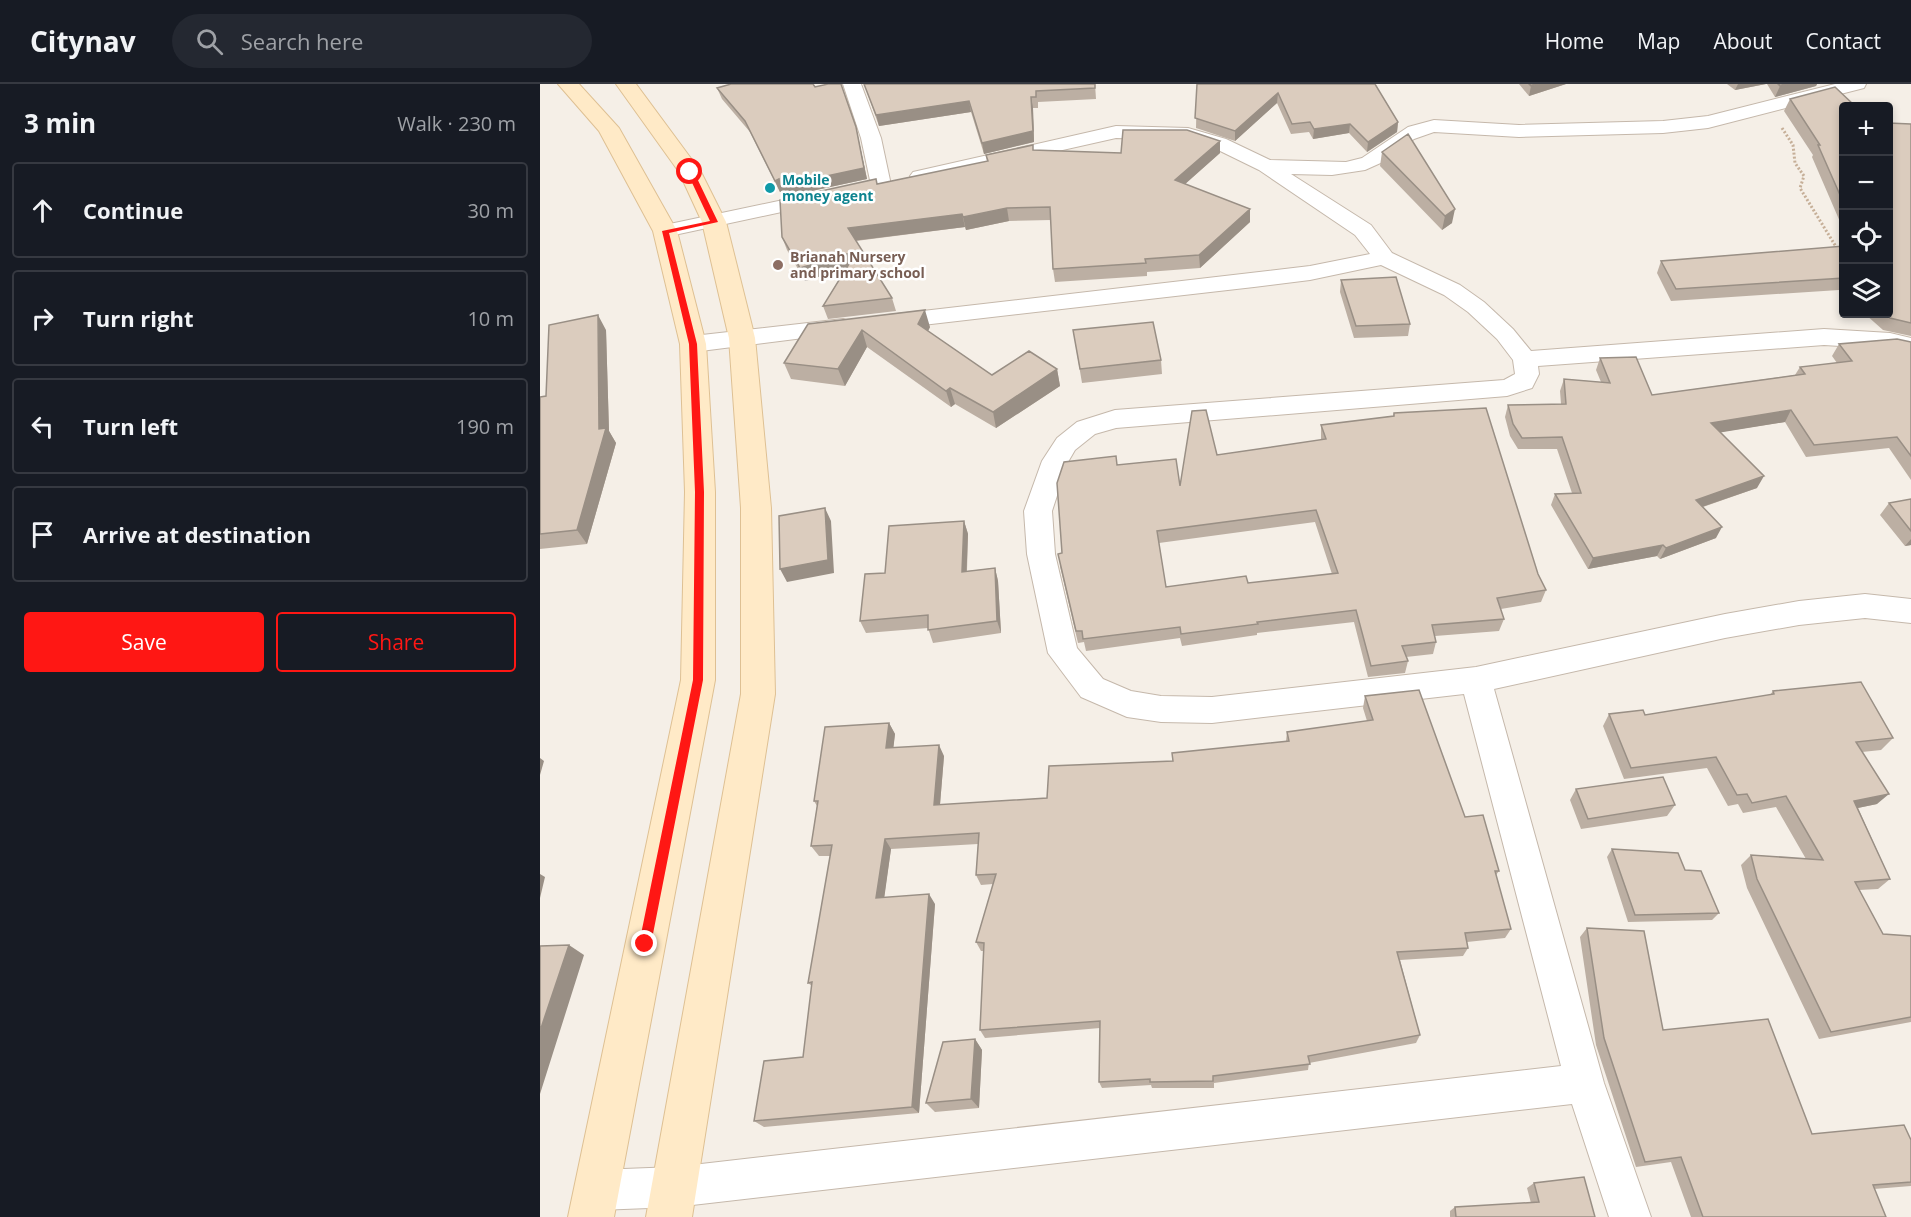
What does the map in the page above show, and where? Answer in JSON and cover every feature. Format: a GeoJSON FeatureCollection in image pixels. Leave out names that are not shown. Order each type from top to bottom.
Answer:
{"type":"FeatureCollection","features":[{"type":"Feature","properties":{"kind":"street"},"geometry":{"type":"LineString","coordinates":[[568,84],[608,128],[665,231],[693,344],[700,492],[698,680],[594,1204],[672,1202],[1585,1083]]}},
{"type":"Feature","properties":{"kind":"street"},"geometry":{"type":"LineString","coordinates":[[626,84],[690,172],[714,222],[742,338],[756,508],[758,693],[672,1202]]}},
{"type":"Feature","properties":{"kind":"street"},"geometry":{"type":"LineString","coordinates":[[852,84],[871,138],[881,185]]}},
{"type":"Feature","properties":{"kind":"street"},"geometry":{"type":"LineString","coordinates":[[1266,166],[1355,167],[1371,161],[1409,132],[1420,127],[1520,131],[1664,127],[1708,122],[1857,84]]}},
{"type":"Feature","properties":{"kind":"street"},"geometry":{"type":"LineString","coordinates":[[859,190],[1116,132],[1188,134],[1219,143],[1266,166],[1363,230],[1384,258],[1452,290],[1476,307],[1505,334],[1525,359],[1527,374],[1523,382],[1507,388],[1115,419],[1086,428],[1066,444],[1054,461],[1038,511],[1041,554],[1063,653],[1092,688],[1127,704],[1161,709],[1212,710],[1476,680],[1725,626],[1799,613],[1865,606],[1911,611]]}},
{"type":"Feature","properties":{"kind":"street"},"geometry":{"type":"LineString","coordinates":[[665,231],[837,195]]}},
{"type":"Feature","properties":{"kind":"street"},"geometry":{"type":"LineString","coordinates":[[693,344],[1265,279],[1310,273],[1384,258]]}},
{"type":"Feature","properties":{"kind":"street"},"geometry":{"type":"LineString","coordinates":[[1525,359],[1824,337],[1890,341],[1911,346]]}},
{"type":"Feature","properties":{"kind":"street"},"geometry":{"type":"LineString","coordinates":[[1476,680],[1585,1083],[1630,1217]]}},
{"type":"Feature","properties":{"kind":"path"},"geometry":{"type":"LineString","coordinates":[[1754,110],[1781,126],[1793,145],[1795,163],[1804,176],[1800,188],[1834,239],[1839,252]]}},
{"type":"Feature","properties":{"kind":"building"},"geometry":{"type":"Polygon","coordinates":[[[731,84],[813,84],[815,87],[841,84],[856,127],[864,168],[780,186],[779,179],[775,181],[745,121],[717,88],[731,84]]]}},
{"type":"Feature","properties":{"kind":"building"},"geometry":{"type":"Polygon","coordinates":[[[864,84],[1095,84],[1095,88],[1036,91],[1036,97],[1031,97],[1033,131],[982,143],[969,101],[876,115],[864,84]]]}},
{"type":"Feature","properties":{"kind":"building"},"geometry":{"type":"Polygon","coordinates":[[[1197,84],[1375,84],[1398,122],[1368,142],[1350,124],[1314,129],[1310,122],[1292,124],[1278,93],[1235,131],[1195,118],[1197,84]]]}},
{"type":"Feature","properties":{"kind":"building"},"geometry":{"type":"Polygon","coordinates":[[[1835,87],[1851,102],[1839,102],[1839,193],[1818,145],[1820,145],[1790,99],[1835,87]]]}},
{"type":"Feature","properties":{"kind":"building"},"geometry":{"type":"Polygon","coordinates":[[[1893,123],[1911,124],[1911,323],[1890,318],[1893,318],[1893,123]]]}},
{"type":"Feature","properties":{"kind":"building"},"geometry":{"type":"Polygon","coordinates":[[[1123,130],[1187,130],[1220,141],[1175,180],[1250,209],[1199,255],[1145,259],[1146,263],[1053,269],[1050,207],[1007,208],[963,217],[962,214],[848,228],[892,298],[823,306],[857,251],[800,268],[782,237],[780,200],[876,179],[877,184],[988,161],[986,155],[1033,145],[1033,150],[1121,153],[1123,130]]]}},
{"type":"Feature","properties":{"kind":"building"},"geometry":{"type":"Polygon","coordinates":[[[1408,134],[1455,209],[1445,216],[1382,152],[1408,134]]]}},
{"type":"Feature","properties":{"kind":"building"},"geometry":{"type":"Polygon","coordinates":[[[1839,246],[1839,278],[1676,289],[1661,261],[1839,246]]]}},
{"type":"Feature","properties":{"kind":"building"},"geometry":{"type":"Polygon","coordinates":[[[1396,277],[1410,324],[1356,326],[1341,280],[1396,277]]]}},
{"type":"Feature","properties":{"kind":"building"},"geometry":{"type":"Polygon","coordinates":[[[925,310],[918,324],[992,375],[1029,351],[1057,369],[993,412],[950,388],[946,391],[862,330],[838,369],[784,363],[808,324],[925,310]]]}},
{"type":"Feature","properties":{"kind":"building"},"geometry":{"type":"Polygon","coordinates":[[[598,315],[599,429],[606,428],[577,530],[540,534],[540,397],[546,396],[549,325],[598,315]]]}},
{"type":"Feature","properties":{"kind":"building"},"geometry":{"type":"Polygon","coordinates":[[[1153,322],[1161,360],[1080,369],[1073,330],[1153,322]]]}},
{"type":"Feature","properties":{"kind":"building"},"geometry":{"type":"Polygon","coordinates":[[[1897,339],[1911,342],[1911,456],[1897,437],[1814,445],[1791,410],[1711,423],[1764,476],[1696,500],[1722,527],[1666,548],[1663,545],[1593,558],[1555,494],[1581,493],[1562,437],[1522,438],[1513,424],[1508,405],[1566,404],[1564,379],[1610,383],[1600,358],[1636,357],[1652,395],[1805,374],[1800,367],[1852,361],[1839,344],[1897,339]]]}},
{"type":"Feature","properties":{"kind":"building"},"geometry":{"type":"Polygon","coordinates":[[[1486,408],[1538,574],[1546,590],[1497,598],[1504,619],[1432,625],[1436,642],[1402,646],[1408,661],[1371,666],[1356,610],[1181,634],[1180,627],[1083,639],[1082,631],[1076,631],[1058,554],[1062,553],[1057,483],[1064,462],[1116,456],[1117,465],[1176,459],[1180,486],[1192,411],[1206,410],[1217,455],[1326,439],[1321,425],[1394,416],[1394,413],[1486,408]],[[1316,510],[1157,531],[1166,587],[1246,576],[1248,583],[1338,573],[1316,510]]]}},
{"type":"Feature","properties":{"kind":"building"},"geometry":{"type":"Polygon","coordinates":[[[1911,499],[1911,531],[1889,503],[1911,499]]]}},
{"type":"Feature","properties":{"kind":"building"},"geometry":{"type":"Polygon","coordinates":[[[825,508],[828,560],[780,569],[779,516],[825,508]]]}},
{"type":"Feature","properties":{"kind":"building"},"geometry":{"type":"Polygon","coordinates":[[[964,521],[962,572],[995,568],[997,621],[928,630],[928,615],[860,621],[865,574],[885,573],[889,526],[964,521]]]}},
{"type":"Feature","properties":{"kind":"building"},"geometry":{"type":"Polygon","coordinates":[[[1861,682],[1893,738],[1856,742],[1889,794],[1854,801],[1890,879],[1855,882],[1883,934],[1911,936],[1911,1017],[1831,1032],[1757,879],[1751,855],[1823,860],[1786,796],[1752,803],[1747,794],[1737,795],[1716,757],[1631,768],[1609,714],[1643,710],[1645,715],[1774,694],[1773,691],[1861,682]]]}},
{"type":"Feature","properties":{"kind":"building"},"geometry":{"type":"Polygon","coordinates":[[[1419,690],[1465,817],[1483,815],[1499,871],[1495,871],[1511,929],[1465,933],[1468,948],[1397,952],[1420,1035],[1308,1056],[1310,1064],[1213,1076],[1213,1081],[1150,1082],[1150,1079],[1099,1082],[1100,1021],[980,1030],[984,943],[976,942],[996,874],[976,875],[979,833],[885,839],[876,898],[929,894],[912,1107],[754,1121],[764,1061],[803,1057],[812,982],[808,983],[832,845],[811,846],[818,801],[814,801],[825,727],[889,723],[886,748],[939,745],[934,805],[1047,798],[1049,766],[1173,761],[1172,753],[1289,741],[1287,732],[1373,720],[1365,696],[1419,690]]]}},
{"type":"Feature","properties":{"kind":"building"},"geometry":{"type":"Polygon","coordinates":[[[1663,777],[1675,805],[1588,819],[1576,789],[1663,777]]]}},
{"type":"Feature","properties":{"kind":"building"},"geometry":{"type":"Polygon","coordinates":[[[1612,849],[1678,853],[1685,870],[1701,871],[1719,913],[1635,915],[1612,849]]]}},
{"type":"Feature","properties":{"kind":"building"},"geometry":{"type":"Polygon","coordinates":[[[1587,928],[1644,931],[1663,1030],[1768,1019],[1812,1134],[1904,1125],[1911,1140],[1911,1182],[1873,1185],[1886,1217],[1703,1217],[1681,1157],[1645,1162],[1604,1038],[1587,928]]]}},
{"type":"Feature","properties":{"kind":"building"},"geometry":{"type":"Polygon","coordinates":[[[569,945],[540,1031],[540,946],[569,945]]]}},
{"type":"Feature","properties":{"kind":"building"},"geometry":{"type":"Polygon","coordinates":[[[975,1039],[971,1099],[926,1103],[943,1042],[975,1039]]]}},
{"type":"Feature","properties":{"kind":"building"},"geometry":{"type":"Polygon","coordinates":[[[1584,1177],[1595,1217],[1456,1217],[1455,1207],[1539,1202],[1534,1183],[1584,1177]]]}},
{"type":"Feature","properties":{"kind":"place","name":"Mobile money agent"},"geometry":{"type":"Point","coordinates":[770,188]}},
{"type":"Feature","properties":{"kind":"place","name":"Brianah Nursery and primary school"},"geometry":{"type":"Point","coordinates":[778,265]}},
{"type":"Feature","properties":{"kind":"route"},"geometry":{"type":"LineString","coordinates":[[645,944],[698,680],[700,492],[693,344],[665,231],[714,222],[690,172]]}}]}
